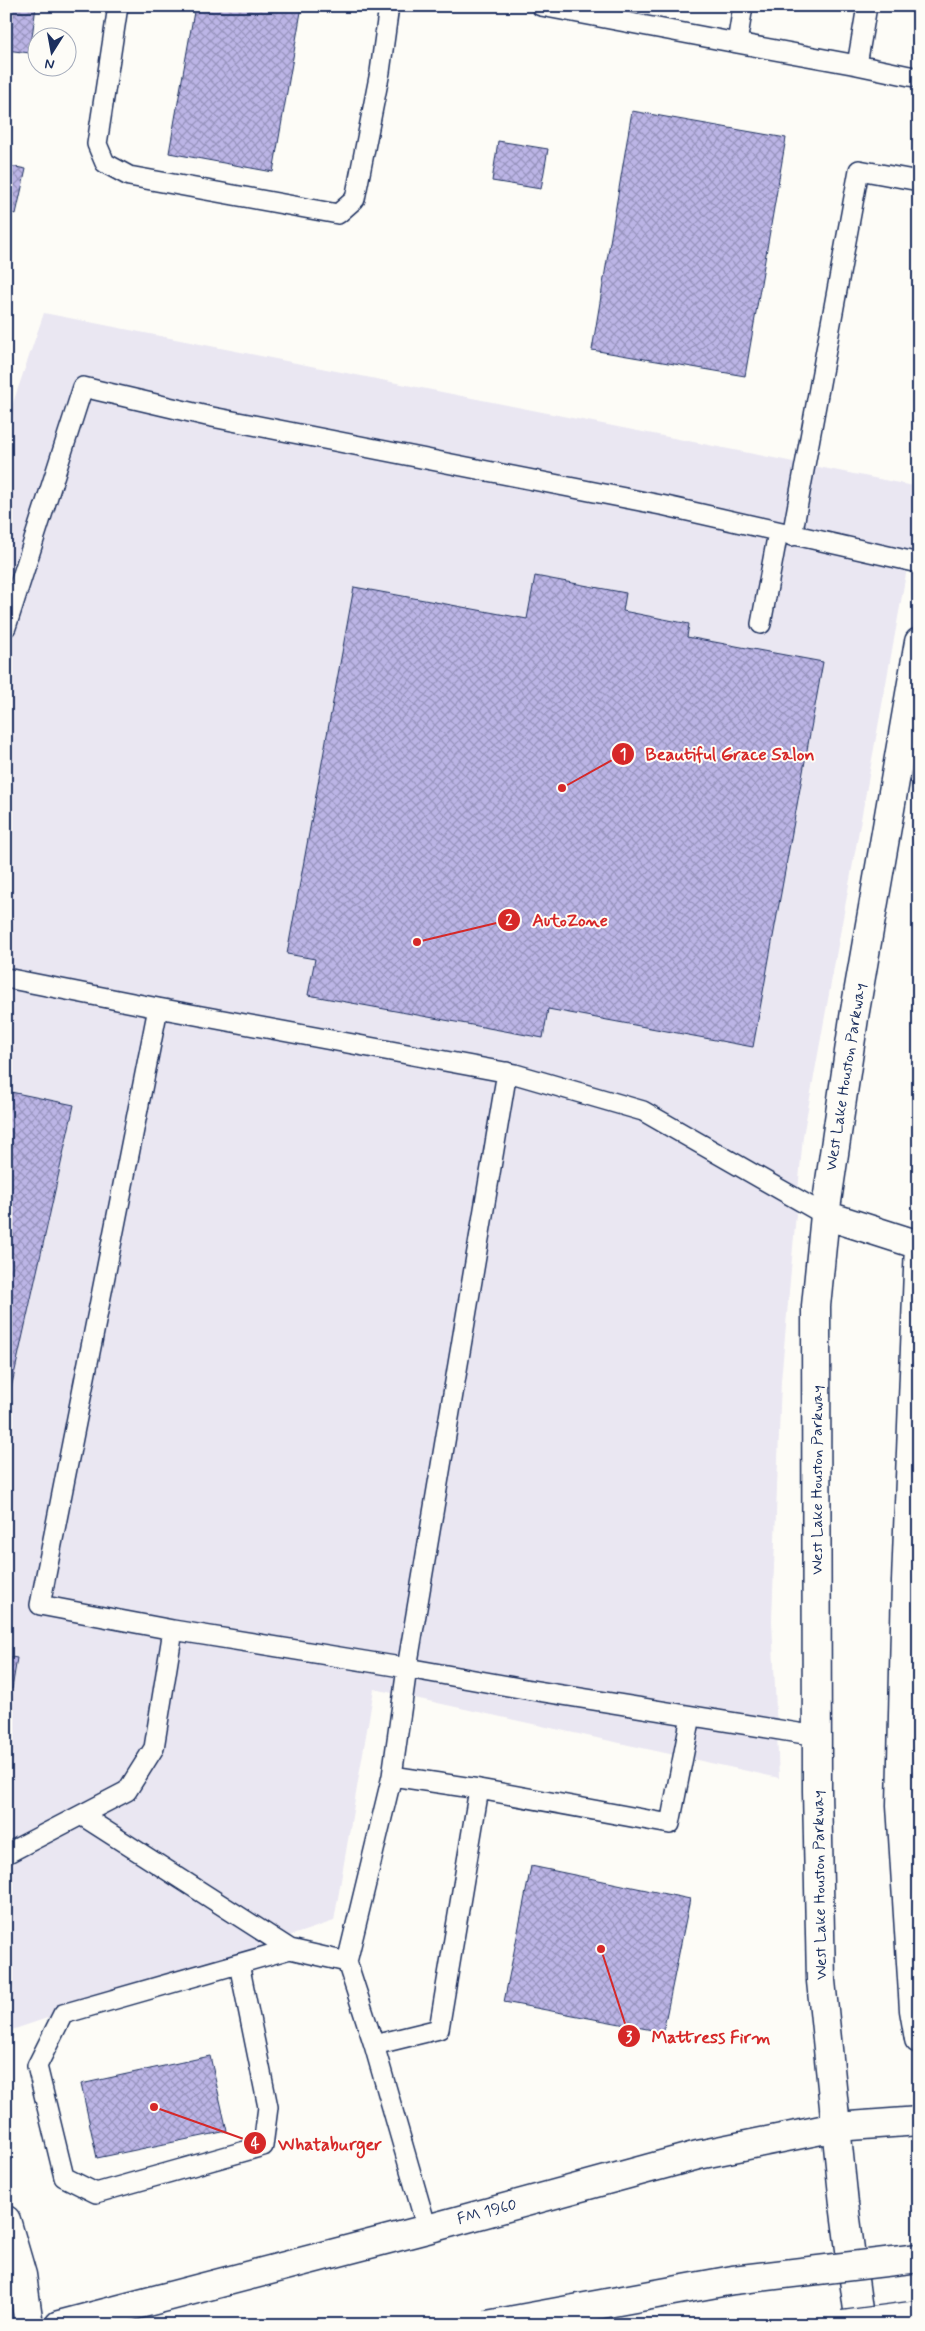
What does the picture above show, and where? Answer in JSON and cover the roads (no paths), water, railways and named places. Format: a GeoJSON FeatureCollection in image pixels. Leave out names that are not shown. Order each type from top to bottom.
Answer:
{"type":"FeatureCollection","features":[{"type":"Feature","properties":{"kind":"main road","name":"West Lake Houston Parkway"},"geometry":{"type":"LineString","coordinates":[[860,2325],[836,2127],[821,1981],[817,1736],[816,1306],[825,1215],[855,1011],[919,642]]}},
{"type":"Feature","properties":{"kind":"main road"},"geometry":{"type":"LineString","coordinates":[[825,1215],[919,1245],[913,1524],[901,1805],[914,2010],[919,2039]]}},
{"type":"Feature","properties":{"kind":"main road"},"geometry":{"type":"LineString","coordinates":[[909,1922],[919,1951]]}},
{"type":"Feature","properties":{"kind":"main road","name":"FM 1960"},"geometry":{"type":"LineString","coordinates":[[59,2325],[427,2229],[698,2155],[836,2127],[919,2120]]}},
{"type":"Feature","properties":{"kind":"main road"},"geometry":{"type":"LineString","coordinates":[[6,2220],[22,2275],[29,2325]]}},
{"type":"Feature","properties":{"kind":"main road"},"geometry":{"type":"LineString","coordinates":[[488,2325],[733,2280],[919,2258]]}},
{"type":"Feature","properties":{"kind":"main road"},"geometry":{"type":"LineString","coordinates":[[843,2325],[919,2315]]}},
{"type":"Feature","properties":{"kind":"lane"},"geometry":{"type":"LineString","coordinates":[[118,6],[97,144],[105,163],[129,176],[338,214],[356,199],[380,72],[389,6]]}},
{"type":"Feature","properties":{"kind":"lane"},"geometry":{"type":"LineString","coordinates":[[542,6],[919,78]]}},
{"type":"Feature","properties":{"kind":"lane"},"geometry":{"type":"LineString","coordinates":[[737,43],[743,6]]}},
{"type":"Feature","properties":{"kind":"lane"},"geometry":{"type":"LineString","coordinates":[[857,65],[867,6]]}},
{"type":"Feature","properties":{"kind":"lane"},"geometry":{"type":"LineString","coordinates":[[761,624],[785,534],[859,170],[919,181]]}},
{"type":"Feature","properties":{"kind":"lane"},"geometry":{"type":"LineString","coordinates":[[6,627],[83,388],[216,418],[666,506],[785,534],[867,549],[919,563]]}},
{"type":"Feature","properties":{"kind":"lane"},"geometry":{"type":"LineString","coordinates":[[6,978],[507,1072],[643,1111],[825,1215]]}},
{"type":"Feature","properties":{"kind":"lane"},"geometry":{"type":"LineString","coordinates":[[158,1008],[40,1605],[173,1630],[817,1736]]}},
{"type":"Feature","properties":{"kind":"lane"},"geometry":{"type":"LineString","coordinates":[[427,2229],[374,2045],[347,1962],[392,1776],[407,1668],[507,1072]]}},
{"type":"Feature","properties":{"kind":"lane"},"geometry":{"type":"LineString","coordinates":[[6,1854],[127,1791],[154,1748],[173,1630]]}},
{"type":"Feature","properties":{"kind":"lane"},"geometry":{"type":"LineString","coordinates":[[392,1776],[479,1789],[670,1824],[691,1716]]}},
{"type":"Feature","properties":{"kind":"lane"},"geometry":{"type":"LineString","coordinates":[[374,2045],[439,2028],[479,1789]]}},
{"type":"Feature","properties":{"kind":"lane"},"geometry":{"type":"LineString","coordinates":[[82,1815],[290,1949],[347,1962]]}},
{"type":"Feature","properties":{"kind":"lane"},"geometry":{"type":"LineString","coordinates":[[239,1964],[268,2107],[263,2146],[96,2193],[64,2177],[37,2066],[63,2014],[290,1949]]}},
{"type":"Feature","properties":{"kind":"place","name":"Beautiful Grace Salon"},"geometry":{"type":"Point","coordinates":[562,788]}},
{"type":"Feature","properties":{"kind":"place","name":"AutoZone"},"geometry":{"type":"Point","coordinates":[417,942]}},
{"type":"Feature","properties":{"kind":"place","name":"Mattress Firm"},"geometry":{"type":"Point","coordinates":[601,1949]}},
{"type":"Feature","properties":{"kind":"place","name":"Whataburger"},"geometry":{"type":"Point","coordinates":[154,2107]}}]}
